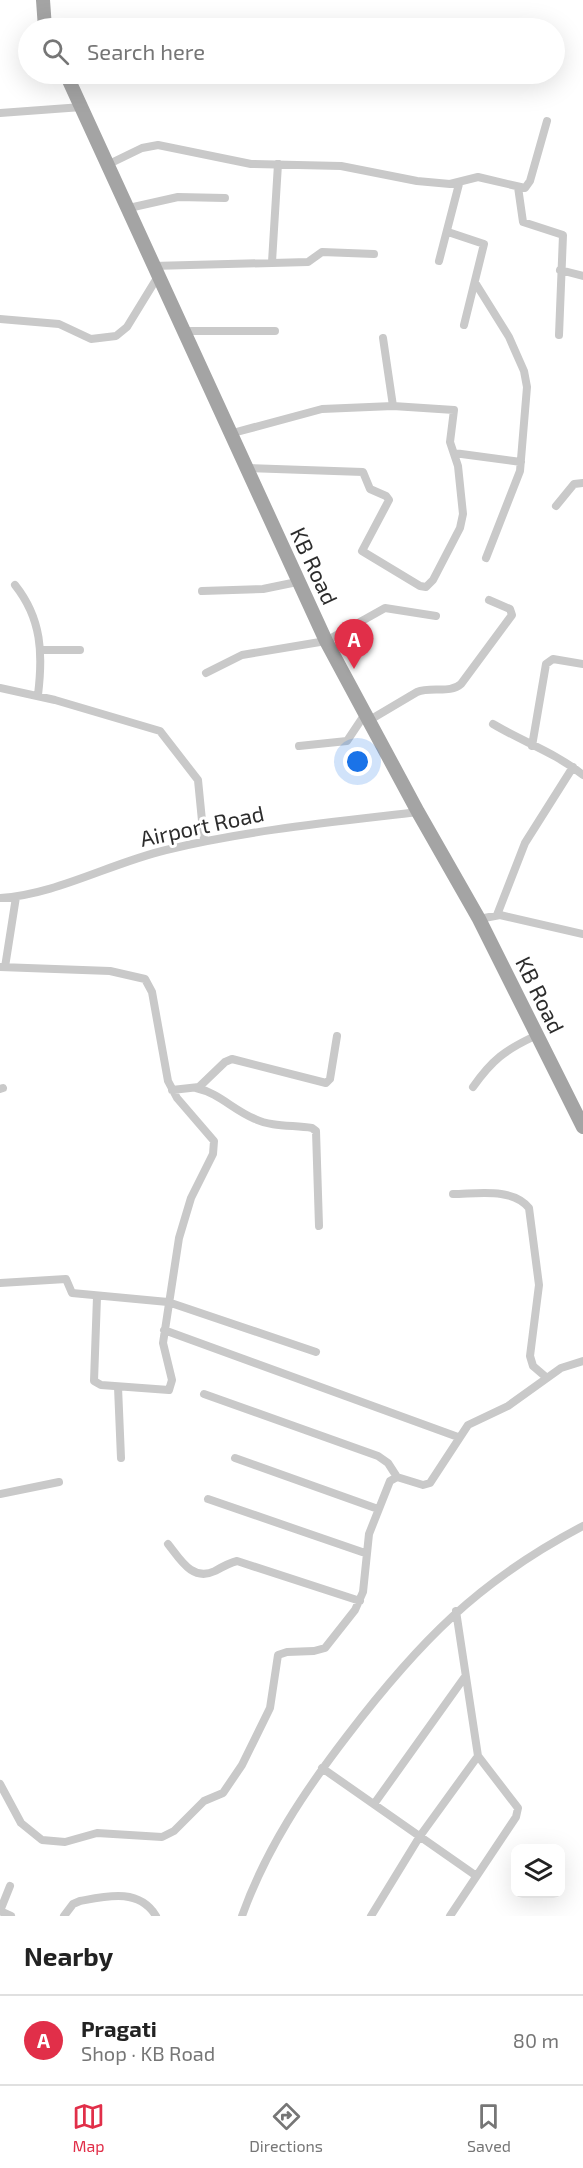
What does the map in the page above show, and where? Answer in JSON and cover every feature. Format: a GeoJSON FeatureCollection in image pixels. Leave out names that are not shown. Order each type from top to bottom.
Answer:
{"type":"FeatureCollection","features":[{"type":"Feature","properties":{"kind":"main road"},"geometry":{"type":"LineString","coordinates":[[43,0],[44,18]]}},
{"type":"Feature","properties":{"kind":"main road","name":"KB Road"},"geometry":{"type":"LineString","coordinates":[[71,84],[129,208],[155,272],[244,468],[326,642],[418,812],[480,919],[583,1127]]}},
{"type":"Feature","properties":{"kind":"street"},"geometry":{"type":"LineString","coordinates":[[0,113],[82,108]]}},
{"type":"Feature","properties":{"kind":"street"},"geometry":{"type":"LineString","coordinates":[[109,164],[142,147],[158,145],[243,163],[341,166],[417,181],[459,184],[478,177],[525,188],[530,181],[547,121]]}},
{"type":"Feature","properties":{"kind":"street"},"geometry":{"type":"LineString","coordinates":[[272,262],[278,164]]}},
{"type":"Feature","properties":{"kind":"street"},"geometry":{"type":"LineString","coordinates":[[439,261],[459,184]]}},
{"type":"Feature","properties":{"kind":"street"},"geometry":{"type":"LineString","coordinates":[[518,187],[523,222],[532,227],[561,232],[563,235],[559,335]]}},
{"type":"Feature","properties":{"kind":"street"},"geometry":{"type":"LineString","coordinates":[[129,208],[178,197],[225,198]]}},
{"type":"Feature","properties":{"kind":"street"},"geometry":{"type":"LineString","coordinates":[[448,232],[483,242],[476,284],[464,325]]}},
{"type":"Feature","properties":{"kind":"street"},"geometry":{"type":"LineString","coordinates":[[0,319],[60,324],[91,339],[116,336],[127,327],[155,272],[310,261],[322,252],[374,254]]}},
{"type":"Feature","properties":{"kind":"street"},"geometry":{"type":"LineString","coordinates":[[560,270],[583,276]]}},
{"type":"Feature","properties":{"kind":"street"},"geometry":{"type":"LineString","coordinates":[[476,284],[509,337],[526,378],[521,462],[517,480],[486,558]]}},
{"type":"Feature","properties":{"kind":"street"},"geometry":{"type":"LineString","coordinates":[[182,331],[275,331]]}},
{"type":"Feature","properties":{"kind":"street"},"geometry":{"type":"LineString","coordinates":[[384,338],[393,406]]}},
{"type":"Feature","properties":{"kind":"street"},"geometry":{"type":"LineString","coordinates":[[229,434],[313,410],[393,406],[454,410],[450,442],[462,496],[462,520],[433,580],[426,587],[409,582],[362,551],[362,545],[389,500],[386,496],[370,489],[363,472],[244,468]]}},
{"type":"Feature","properties":{"kind":"street"},"geometry":{"type":"LineString","coordinates":[[454,453],[521,462]]}},
{"type":"Feature","properties":{"kind":"street"},"geometry":{"type":"LineString","coordinates":[[556,506],[574,484],[583,483]]}},
{"type":"Feature","properties":{"kind":"street"},"geometry":{"type":"LineString","coordinates":[[202,591],[253,590],[297,582]]}},
{"type":"Feature","properties":{"kind":"street"},"geometry":{"type":"LineString","coordinates":[[15,585],[30,607],[41,650],[38,695]]}},
{"type":"Feature","properties":{"kind":"street"},"geometry":{"type":"LineString","coordinates":[[299,746],[346,741],[366,718],[417,692],[424,689],[454,689],[462,684],[512,615],[510,609],[489,600]]}},
{"type":"Feature","properties":{"kind":"street"},"geometry":{"type":"LineString","coordinates":[[206,673],[243,655],[326,642],[385,608],[436,616]]}},
{"type":"Feature","properties":{"kind":"street"},"geometry":{"type":"LineString","coordinates":[[41,650],[80,650]]}},
{"type":"Feature","properties":{"kind":"street"},"geometry":{"type":"LineString","coordinates":[[532,746],[546,664],[553,659],[583,664]]}},
{"type":"Feature","properties":{"kind":"street"},"geometry":{"type":"LineString","coordinates":[[0,688],[38,695],[148,726],[165,735],[186,768],[198,780],[204,842]]}},
{"type":"Feature","properties":{"kind":"street"},"geometry":{"type":"LineString","coordinates":[[493,724],[532,746],[561,758],[583,775]]}},
{"type":"Feature","properties":{"kind":"street"},"geometry":{"type":"LineString","coordinates":[[497,915],[525,843],[573,767]]}},
{"type":"Feature","properties":{"kind":"street","name":"Airport Road"},"geometry":{"type":"LineString","coordinates":[[0,898],[16,897],[131,859],[204,842],[269,829],[418,812]]}},
{"type":"Feature","properties":{"kind":"street"},"geometry":{"type":"LineString","coordinates":[[16,897],[3,967],[110,971],[145,979],[152,992],[164,1071],[172,1089],[212,1136],[214,1147],[183,1222],[168,1302],[163,1350],[172,1387],[166,1391],[96,1384],[93,1378],[97,1296]]}},
{"type":"Feature","properties":{"kind":"street"},"geometry":{"type":"LineString","coordinates":[[480,919],[497,915],[583,934]]}},
{"type":"Feature","properties":{"kind":"street"},"geometry":{"type":"LineString","coordinates":[[196,1088],[225,1062],[232,1059],[326,1083],[330,1079],[337,1036]]}},
{"type":"Feature","properties":{"kind":"street"},"geometry":{"type":"LineString","coordinates":[[473,1087],[485,1070],[504,1051],[536,1036]]}},
{"type":"Feature","properties":{"kind":"street"},"geometry":{"type":"LineString","coordinates":[[172,1089],[196,1088],[213,1093],[237,1110],[259,1121],[312,1128],[316,1131],[319,1226]]}},
{"type":"Feature","properties":{"kind":"street"},"geometry":{"type":"LineString","coordinates":[[453,1194],[507,1195],[519,1199],[529,1208],[539,1285],[530,1356],[533,1366],[547,1378]]}},
{"type":"Feature","properties":{"kind":"street"},"geometry":{"type":"LineString","coordinates":[[0,1283],[62,1278],[68,1281],[72,1293],[168,1302],[316,1352]]}},
{"type":"Feature","properties":{"kind":"street"},"geometry":{"type":"LineString","coordinates":[[164,1330],[458,1437]]}},
{"type":"Feature","properties":{"kind":"street"},"geometry":{"type":"LineString","coordinates":[[204,1394],[378,1456],[388,1463],[397,1477],[423,1485],[430,1483],[468,1425],[508,1407],[561,1368],[583,1361]]}},
{"type":"Feature","properties":{"kind":"street"},"geometry":{"type":"LineString","coordinates":[[118,1387],[121,1458]]}},
{"type":"Feature","properties":{"kind":"street"},"geometry":{"type":"LineString","coordinates":[[235,1458],[378,1509]]}},
{"type":"Feature","properties":{"kind":"street"},"geometry":{"type":"LineString","coordinates":[[0,1784],[21,1823],[42,1840],[59,1842],[97,1833],[167,1836],[204,1801],[223,1793],[248,1756],[270,1708],[278,1656],[287,1652],[314,1651],[325,1648],[360,1601],[365,1582],[365,1554],[378,1509],[390,1481],[397,1477]]}},
{"type":"Feature","properties":{"kind":"street"},"geometry":{"type":"LineString","coordinates":[[0,1494],[59,1482]]}},
{"type":"Feature","properties":{"kind":"street"},"geometry":{"type":"LineString","coordinates":[[208,1499],[365,1554]]}},
{"type":"Feature","properties":{"kind":"street"},"geometry":{"type":"LineString","coordinates":[[242,1916],[272,1845],[322,1768],[413,1654],[456,1611],[531,1554],[583,1526]]}},
{"type":"Feature","properties":{"kind":"street"},"geometry":{"type":"LineString","coordinates":[[168,1544],[186,1567],[198,1574],[209,1574],[237,1561],[360,1601]]}},
{"type":"Feature","properties":{"kind":"street"},"geometry":{"type":"LineString","coordinates":[[450,1916],[475,1875],[516,1817],[518,1808],[478,1756],[464,1678],[456,1611]]}},
{"type":"Feature","properties":{"kind":"street"},"geometry":{"type":"LineString","coordinates":[[374,1804],[464,1678]]}},
{"type":"Feature","properties":{"kind":"street"},"geometry":{"type":"LineString","coordinates":[[371,1916],[420,1836],[478,1756]]}},
{"type":"Feature","properties":{"kind":"street"},"geometry":{"type":"LineString","coordinates":[[322,1768],[475,1875]]}},
{"type":"Feature","properties":{"kind":"street"},"geometry":{"type":"LineString","coordinates":[[10,1886],[0,1911],[12,1916]]}},
{"type":"Feature","properties":{"kind":"street"},"geometry":{"type":"LineString","coordinates":[[64,1916],[73,1904],[80,1901],[125,1895],[145,1903],[156,1916]]}},
{"type":"Feature","properties":{"kind":"place","name":"Pragati"},"geometry":{"type":"Point","coordinates":[354,669]}}]}
